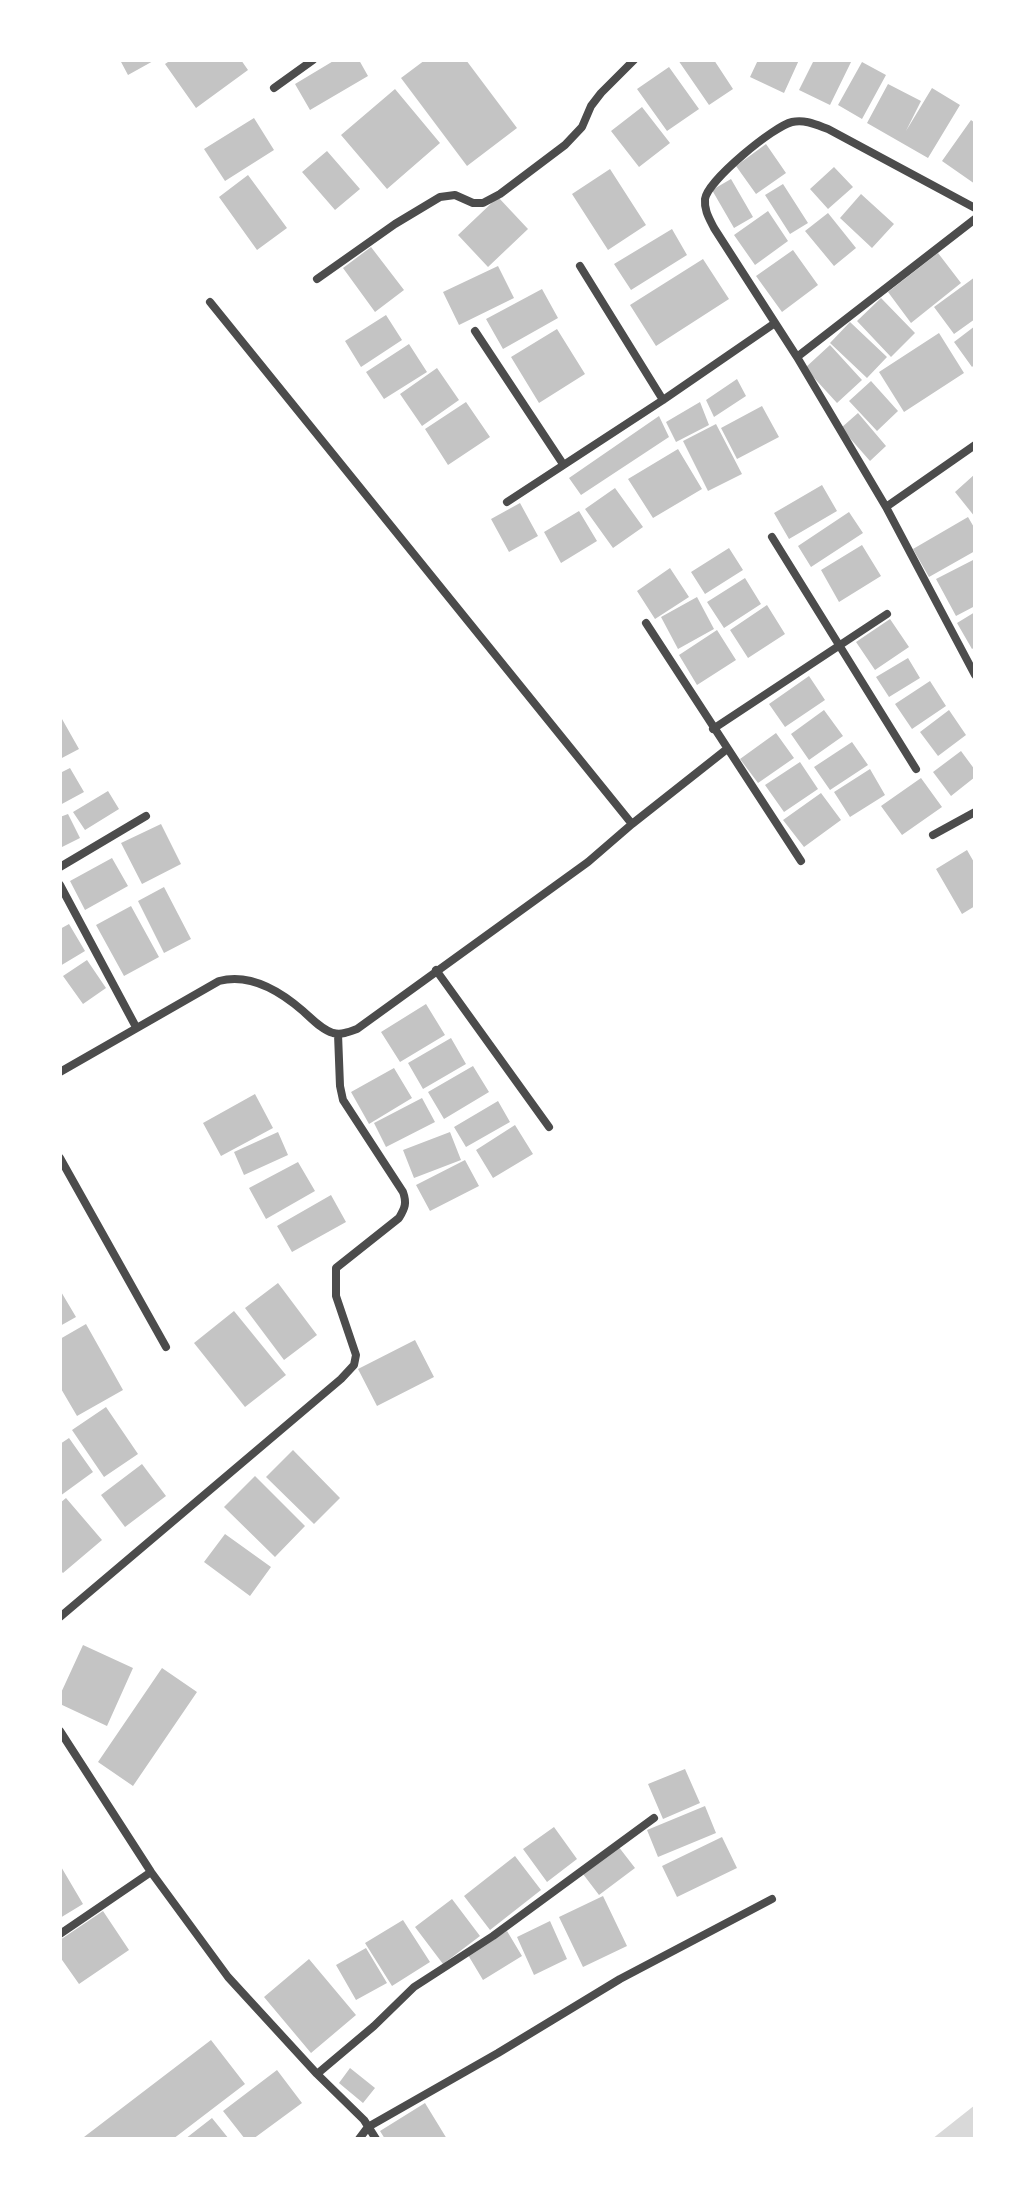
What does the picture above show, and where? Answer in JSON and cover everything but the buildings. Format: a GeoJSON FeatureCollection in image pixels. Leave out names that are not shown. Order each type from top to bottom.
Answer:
{"type":"FeatureCollection","features":[{"type":"Feature","properties":{"kind":"street"},"geometry":{"type":"LineString","coordinates":[[274,88],[313,60]]}},
{"type":"Feature","properties":{"kind":"street"},"geometry":{"type":"LineString","coordinates":[[317,279],[395,224],[440,197],[455,195],[473,203],[483,203],[500,194],[565,145],[582,127],[601,93],[634,60]]}},
{"type":"Feature","properties":{"kind":"street"},"geometry":{"type":"LineString","coordinates":[[975,208],[828,129],[804,121],[785,124],[729,166],[708,189],[705,199],[705,210],[714,228],[797,357],[886,507],[975,675]]}},
{"type":"Feature","properties":{"kind":"street"},"geometry":{"type":"LineString","coordinates":[[797,357],[975,219]]}},
{"type":"Feature","properties":{"kind":"street"},"geometry":{"type":"LineString","coordinates":[[580,266],[663,400]]}},
{"type":"Feature","properties":{"kind":"street"},"geometry":{"type":"LineString","coordinates":[[210,302],[632,824]]}},
{"type":"Feature","properties":{"kind":"street"},"geometry":{"type":"LineString","coordinates":[[507,502],[775,323]]}},
{"type":"Feature","properties":{"kind":"street"},"geometry":{"type":"LineString","coordinates":[[475,331],[563,464]]}},
{"type":"Feature","properties":{"kind":"street"},"geometry":{"type":"LineString","coordinates":[[886,507],[975,445]]}},
{"type":"Feature","properties":{"kind":"street"},"geometry":{"type":"LineString","coordinates":[[772,537],[916,769]]}},
{"type":"Feature","properties":{"kind":"street"},"geometry":{"type":"LineString","coordinates":[[713,729],[887,614]]}},
{"type":"Feature","properties":{"kind":"street"},"geometry":{"type":"LineString","coordinates":[[646,623],[801,861]]}},
{"type":"Feature","properties":{"kind":"street"},"geometry":{"type":"LineString","coordinates":[[60,1072],[219,981],[235,977],[272,989],[292,1001],[329,1032],[338,1034],[357,1029],[588,862],[727,749]]}},
{"type":"Feature","properties":{"kind":"street"},"geometry":{"type":"LineString","coordinates":[[933,835],[975,812]]}},
{"type":"Feature","properties":{"kind":"street"},"geometry":{"type":"LineString","coordinates":[[60,867],[146,816]]}},
{"type":"Feature","properties":{"kind":"street"},"geometry":{"type":"LineString","coordinates":[[60,885],[136,1027]]}},
{"type":"Feature","properties":{"kind":"street"},"geometry":{"type":"LineString","coordinates":[[436,970],[549,1127]]}},
{"type":"Feature","properties":{"kind":"street"},"geometry":{"type":"LineString","coordinates":[[60,1617],[354,1365],[356,1355],[336,1296],[336,1268],[399,1218],[406,1200],[343,1100],[338,1034]]}},
{"type":"Feature","properties":{"kind":"street"},"geometry":{"type":"LineString","coordinates":[[60,1158],[166,1347]]}},
{"type":"Feature","properties":{"kind":"street"},"geometry":{"type":"LineString","coordinates":[[60,1731],[151,1872],[228,1977],[317,2074],[358,2113],[376,2139]]}},
{"type":"Feature","properties":{"kind":"street"},"geometry":{"type":"LineString","coordinates":[[317,2074],[414,1987],[493,1936],[654,1818]]}},
{"type":"Feature","properties":{"kind":"street"},"geometry":{"type":"LineString","coordinates":[[60,1934],[151,1872]]}},
{"type":"Feature","properties":{"kind":"street"},"geometry":{"type":"LineString","coordinates":[[359,2139],[368,2127],[620,1979],[772,1899]]}},
{"type":"Feature","properties":{"kind":"shaded area"},"geometry":{"type":"Polygon","coordinates":[[[975,2105],[975,2139],[932,2139],[975,2105]]]}}]}
